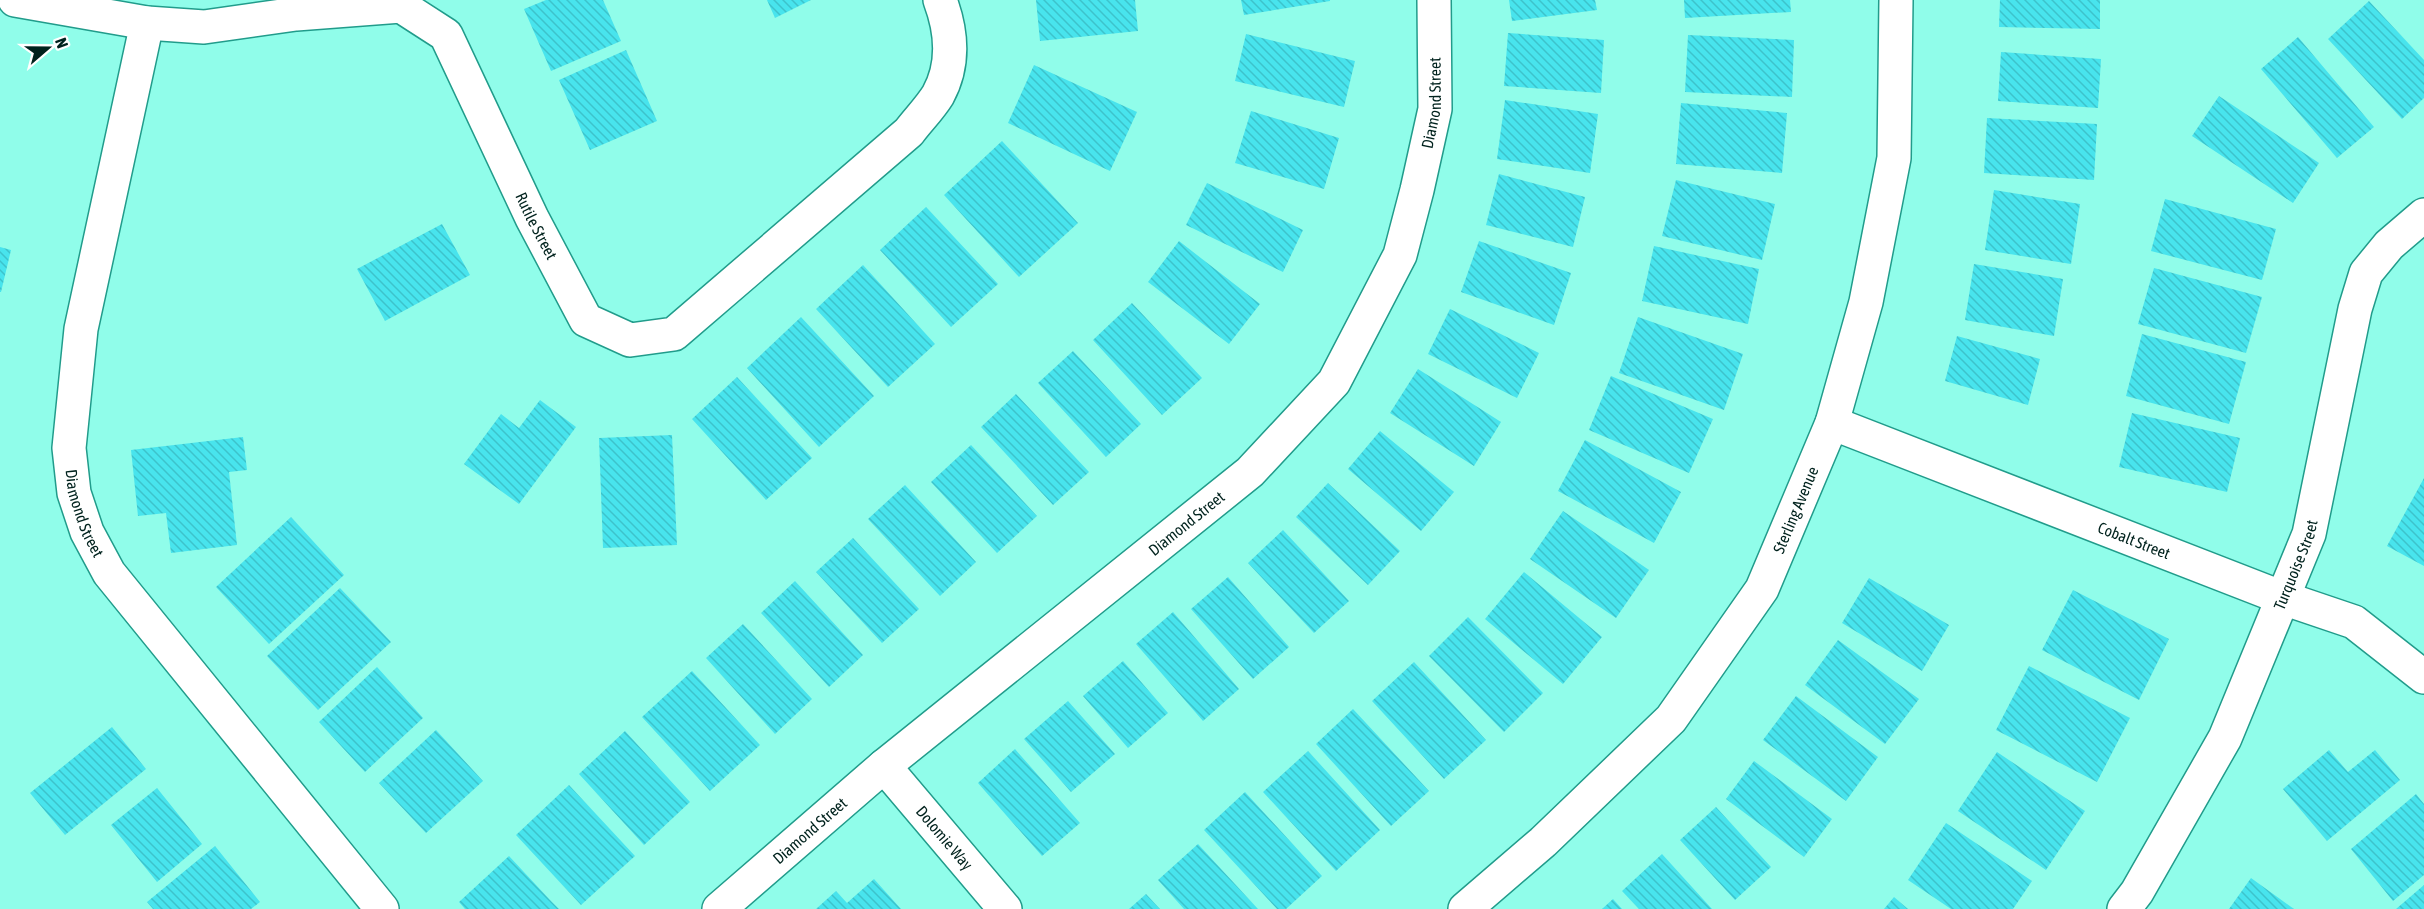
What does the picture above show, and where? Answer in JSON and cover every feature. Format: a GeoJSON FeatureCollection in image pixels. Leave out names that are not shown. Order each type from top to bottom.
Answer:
{"type":"FeatureCollection","features":[{"type":"Feature","properties":{"kind":"street","name":"Rutile Street"},"geometry":{"type":"LineString","coordinates":[[15,0],[147,23],[204,27],[296,15],[401,6],[446,35],[532,218],[586,320],[630,340],[674,333],[909,132],[938,95],[951,61],[947,19],[940,0]]}},
{"type":"Feature","properties":{"kind":"street","name":"Diamond Street"},"geometry":{"type":"LineString","coordinates":[[719,909],[884,766],[1250,472],[1334,382],[1400,255],[1435,110],[1434,0]]}},
{"type":"Feature","properties":{"kind":"street","name":"Sterling Avenue"},"geometry":{"type":"LineString","coordinates":[[1465,909],[1543,842],[1671,719],[1762,589],[1832,423],[1866,302],[1894,158],[1896,0]]}},
{"type":"Feature","properties":{"kind":"street","name":"Diamond Street"},"geometry":{"type":"LineString","coordinates":[[147,23],[81,329],[69,448],[75,493],[87,532],[109,573],[382,909]]}},
{"type":"Feature","properties":{"kind":"street","name":"Turquoise Street"},"geometry":{"type":"LineString","coordinates":[[2124,909],[2137,892],[2225,738],[2309,534],[2355,309],[2366,273],[2389,245],[2424,215]]}},
{"type":"Feature","properties":{"kind":"street","name":"Cobalt Street"},"geometry":{"type":"LineString","coordinates":[[1832,423],[2283,598],[2354,622],[2424,677]]}},
{"type":"Feature","properties":{"kind":"street","name":"Dolomie Way"},"geometry":{"type":"LineString","coordinates":[[884,766],[1005,909]]}},
{"type":"Feature","properties":{"kind":"building"},"geometry":{"type":"Polygon","coordinates":[[[546,0],[603,0],[621,41],[551,71],[524,9],[546,0]]]}},
{"type":"Feature","properties":{"kind":"building"},"geometry":{"type":"Polygon","coordinates":[[[767,0],[811,0],[775,18],[767,0]]]}},
{"type":"Feature","properties":{"kind":"building"},"geometry":{"type":"Polygon","coordinates":[[[1036,0],[1135,0],[1138,31],[1040,41],[1036,0]]]}},
{"type":"Feature","properties":{"kind":"building"},"geometry":{"type":"Polygon","coordinates":[[[1241,0],[1330,0],[1330,1],[1244,15],[1241,0]]]}},
{"type":"Feature","properties":{"kind":"building"},"geometry":{"type":"Polygon","coordinates":[[[1509,0],[1595,0],[1597,10],[1512,21],[1509,0]]]}},
{"type":"Feature","properties":{"kind":"building"},"geometry":{"type":"Polygon","coordinates":[[[1684,0],[1790,0],[1791,12],[1685,18],[1684,0]]]}},
{"type":"Feature","properties":{"kind":"building"},"geometry":{"type":"Polygon","coordinates":[[[2000,0],[2100,0],[2100,29],[1999,27],[2000,0]]]}},
{"type":"Feature","properties":{"kind":"building"},"geometry":{"type":"Polygon","coordinates":[[[2369,1],[2424,60],[2424,98],[2402,119],[2328,39],[2369,1]]]}},
{"type":"Feature","properties":{"kind":"building"},"geometry":{"type":"Polygon","coordinates":[[[1508,33],[1604,40],[1601,93],[1504,86],[1508,33]]]}},
{"type":"Feature","properties":{"kind":"building"},"geometry":{"type":"Polygon","coordinates":[[[1246,34],[1355,61],[1344,107],[1235,81],[1246,34]]]}},
{"type":"Feature","properties":{"kind":"building"},"geometry":{"type":"Polygon","coordinates":[[[1688,35],[1794,40],[1792,97],[1685,92],[1688,35]]]}},
{"type":"Feature","properties":{"kind":"building"},"geometry":{"type":"Polygon","coordinates":[[[2298,37],[2374,127],[2337,158],[2261,69],[2298,37]]]}},
{"type":"Feature","properties":{"kind":"building"},"geometry":{"type":"Polygon","coordinates":[[[626,50],[657,121],[590,150],[559,80],[626,50]]]}},
{"type":"Feature","properties":{"kind":"building"},"geometry":{"type":"Polygon","coordinates":[[[2001,52],[2101,59],[2098,108],[1998,101],[2001,52]]]}},
{"type":"Feature","properties":{"kind":"building"},"geometry":{"type":"Polygon","coordinates":[[[1034,65],[1137,112],[1110,171],[1008,123],[1034,65]]]}},
{"type":"Feature","properties":{"kind":"building"},"geometry":{"type":"Polygon","coordinates":[[[2219,96],[2319,163],[2293,203],[2192,136],[2219,96]]]}},
{"type":"Feature","properties":{"kind":"building"},"geometry":{"type":"Polygon","coordinates":[[[1505,100],[1598,114],[1590,173],[1497,159],[1505,100]]]}},
{"type":"Feature","properties":{"kind":"building"},"geometry":{"type":"Polygon","coordinates":[[[1681,103],[1787,113],[1782,173],[1676,164],[1681,103]]]}},
{"type":"Feature","properties":{"kind":"building"},"geometry":{"type":"Polygon","coordinates":[[[1251,111],[1339,138],[1324,189],[1235,163],[1251,111]]]}},
{"type":"Feature","properties":{"kind":"building"},"geometry":{"type":"Polygon","coordinates":[[[1987,118],[2097,124],[2094,180],[1984,173],[1987,118]]]}},
{"type":"Feature","properties":{"kind":"building"},"geometry":{"type":"Polygon","coordinates":[[[1002,141],[1078,223],[1019,277],[944,195],[1002,141]]]}},
{"type":"Feature","properties":{"kind":"building"},"geometry":{"type":"Polygon","coordinates":[[[1499,174],[1585,197],[1573,247],[1486,225],[1499,174]]]}},
{"type":"Feature","properties":{"kind":"building"},"geometry":{"type":"Polygon","coordinates":[[[1676,180],[1775,204],[1762,260],[1662,236],[1676,180]]]}},
{"type":"Feature","properties":{"kind":"building"},"geometry":{"type":"Polygon","coordinates":[[[1207,183],[1303,230],[1283,272],[1186,225],[1207,183]]]}},
{"type":"Feature","properties":{"kind":"building"},"geometry":{"type":"Polygon","coordinates":[[[1994,190],[2080,204],[2071,264],[1985,250],[1994,190]]]}},
{"type":"Feature","properties":{"kind":"building"},"geometry":{"type":"Polygon","coordinates":[[[2165,199],[2276,229],[2262,280],[2151,251],[2165,199]]]}},
{"type":"Feature","properties":{"kind":"building"},"geometry":{"type":"Polygon","coordinates":[[[926,207],[998,284],[951,327],[880,250],[926,207]]]}},
{"type":"Feature","properties":{"kind":"building"},"geometry":{"type":"Polygon","coordinates":[[[442,224],[470,275],[385,321],[357,269],[442,224]]]}},
{"type":"Feature","properties":{"kind":"building"},"geometry":{"type":"Polygon","coordinates":[[[1179,241],[1260,304],[1229,344],[1148,282],[1179,241]]]}},
{"type":"Feature","properties":{"kind":"building"},"geometry":{"type":"Polygon","coordinates":[[[1479,241],[1571,273],[1554,325],[1461,292],[1479,241]]]}},
{"type":"Feature","properties":{"kind":"building"},"geometry":{"type":"Polygon","coordinates":[[[1654,246],[1759,269],[1748,324],[1642,301],[1654,246]]]}},
{"type":"Feature","properties":{"kind":"building"},"geometry":{"type":"Polygon","coordinates":[[[0,247],[11,250],[1,292],[0,292],[0,247]]]}},
{"type":"Feature","properties":{"kind":"building"},"geometry":{"type":"Polygon","coordinates":[[[1974,264],[2063,279],[2054,336],[1965,320],[1974,264]]]}},
{"type":"Feature","properties":{"kind":"building"},"geometry":{"type":"Polygon","coordinates":[[[863,265],[935,344],[888,387],[816,309],[863,265]]]}},
{"type":"Feature","properties":{"kind":"building"},"geometry":{"type":"Polygon","coordinates":[[[2154,268],[2262,297],[2246,353],[2138,324],[2154,268]]]}},
{"type":"Feature","properties":{"kind":"building"},"geometry":{"type":"Polygon","coordinates":[[[1132,303],[1202,378],[1162,415],[1093,340],[1132,303]]]}},
{"type":"Feature","properties":{"kind":"building"},"geometry":{"type":"Polygon","coordinates":[[[1450,309],[1539,353],[1517,398],[1428,354],[1450,309]]]}},
{"type":"Feature","properties":{"kind":"building"},"geometry":{"type":"Polygon","coordinates":[[[801,317],[874,396],[819,447],[747,368],[801,317]]]}},
{"type":"Feature","properties":{"kind":"building"},"geometry":{"type":"Polygon","coordinates":[[[1638,317],[1743,354],[1724,410],[1619,373],[1638,317]]]}},
{"type":"Feature","properties":{"kind":"building"},"geometry":{"type":"Polygon","coordinates":[[[2142,334],[2246,362],[2229,424],[2126,396],[2142,334]]]}},
{"type":"Feature","properties":{"kind":"building"},"geometry":{"type":"Polygon","coordinates":[[[1957,336],[2040,359],[2028,405],[1945,381],[1957,336]]]}},
{"type":"Feature","properties":{"kind":"building"},"geometry":{"type":"Polygon","coordinates":[[[1073,351],[1141,424],[1106,457],[1038,383],[1073,351]]]}},
{"type":"Feature","properties":{"kind":"building"},"geometry":{"type":"Polygon","coordinates":[[[1418,369],[1501,422],[1474,466],[1390,413],[1418,369]]]}},
{"type":"Feature","properties":{"kind":"building"},"geometry":{"type":"Polygon","coordinates":[[[1611,376],[1713,419],[1689,473],[1589,430],[1611,376]]]}},
{"type":"Feature","properties":{"kind":"building"},"geometry":{"type":"Polygon","coordinates":[[[737,377],[812,458],[766,500],[692,419],[737,377]]]}},
{"type":"Feature","properties":{"kind":"building"},"geometry":{"type":"Polygon","coordinates":[[[1016,394],[1089,472],[1053,505],[981,427],[1016,394]]]}},
{"type":"Feature","properties":{"kind":"building"},"geometry":{"type":"Polygon","coordinates":[[[540,400],[576,427],[519,504],[464,464],[501,414],[519,428],[540,400]]]}},
{"type":"Feature","properties":{"kind":"building"},"geometry":{"type":"Polygon","coordinates":[[[2132,413],[2240,438],[2227,492],[2119,467],[2132,413]]]}},
{"type":"Feature","properties":{"kind":"building"},"geometry":{"type":"Polygon","coordinates":[[[1380,431],[1454,492],[1421,531],[1348,469],[1380,431]]]}},
{"type":"Feature","properties":{"kind":"building"},"geometry":{"type":"Polygon","coordinates":[[[672,435],[677,545],[603,548],[599,438],[672,435]]]}},
{"type":"Feature","properties":{"kind":"building"},"geometry":{"type":"Polygon","coordinates":[[[243,437],[247,470],[229,472],[237,545],[171,553],[166,513],[138,516],[131,450],[243,437]]]}},
{"type":"Feature","properties":{"kind":"building"},"geometry":{"type":"Polygon","coordinates":[[[1585,440],[1681,492],[1654,543],[1558,491],[1585,440]]]}},
{"type":"Feature","properties":{"kind":"building"},"geometry":{"type":"Polygon","coordinates":[[[971,445],[1037,516],[997,553],[931,482],[971,445]]]}},
{"type":"Feature","properties":{"kind":"building"},"geometry":{"type":"Polygon","coordinates":[[[2424,478],[2424,566],[2387,546],[2424,478]]]}},
{"type":"Feature","properties":{"kind":"building"},"geometry":{"type":"Polygon","coordinates":[[[1328,483],[1400,551],[1368,585],[1296,517],[1328,483]]]}},
{"type":"Feature","properties":{"kind":"building"},"geometry":{"type":"Polygon","coordinates":[[[905,485],[976,562],[940,596],[868,519],[905,485]]]}},
{"type":"Feature","properties":{"kind":"building"},"geometry":{"type":"Polygon","coordinates":[[[1563,511],[1649,570],[1616,618],[1530,559],[1563,511]]]}},
{"type":"Feature","properties":{"kind":"building"},"geometry":{"type":"Polygon","coordinates":[[[291,517],[344,575],[269,644],[216,587],[291,517]]]}},
{"type":"Feature","properties":{"kind":"building"},"geometry":{"type":"Polygon","coordinates":[[[1283,530],[1349,601],[1314,633],[1248,563],[1283,530]]]}},
{"type":"Feature","properties":{"kind":"building"},"geometry":{"type":"Polygon","coordinates":[[[853,538],[919,609],[882,643],[816,572],[853,538]]]}},
{"type":"Feature","properties":{"kind":"building"},"geometry":{"type":"Polygon","coordinates":[[[1524,572],[1602,637],[1563,684],[1485,619],[1524,572]]]}},
{"type":"Feature","properties":{"kind":"building"},"geometry":{"type":"Polygon","coordinates":[[[1228,577],[1289,647],[1253,679],[1191,609],[1228,577]]]}},
{"type":"Feature","properties":{"kind":"building"},"geometry":{"type":"Polygon","coordinates":[[[1869,578],[1949,625],[1922,671],[1842,623],[1869,578]]]}},
{"type":"Feature","properties":{"kind":"building"},"geometry":{"type":"Polygon","coordinates":[[[795,581],[863,655],[829,687],[761,613],[795,581]]]}},
{"type":"Feature","properties":{"kind":"building"},"geometry":{"type":"Polygon","coordinates":[[[340,588],[391,642],[318,710],[267,656],[340,588]]]}},
{"type":"Feature","properties":{"kind":"building"},"geometry":{"type":"Polygon","coordinates":[[[2073,590],[2169,639],[2139,700],[2042,650],[2073,590]]]}},
{"type":"Feature","properties":{"kind":"building"},"geometry":{"type":"Polygon","coordinates":[[[1173,612],[1239,689],[1203,721],[1136,644],[1173,612]]]}},
{"type":"Feature","properties":{"kind":"building"},"geometry":{"type":"Polygon","coordinates":[[[1468,617],[1543,693],[1504,732],[1429,656],[1468,617]]]}},
{"type":"Feature","properties":{"kind":"building"},"geometry":{"type":"Polygon","coordinates":[[[743,624],[812,699],[775,734],[706,658],[743,624]]]}},
{"type":"Feature","properties":{"kind":"building"},"geometry":{"type":"Polygon","coordinates":[[[1838,640],[1919,699],[1885,744],[1805,685],[1838,640]]]}},
{"type":"Feature","properties":{"kind":"building"},"geometry":{"type":"Polygon","coordinates":[[[1123,661],[1168,713],[1128,748],[1083,696],[1123,661]]]}},
{"type":"Feature","properties":{"kind":"building"},"geometry":{"type":"Polygon","coordinates":[[[1414,662],[1486,740],[1444,779],[1372,701],[1414,662]]]}},
{"type":"Feature","properties":{"kind":"building"},"geometry":{"type":"Polygon","coordinates":[[[2029,666],[2130,718],[2097,782],[1996,730],[2029,666]]]}},
{"type":"Feature","properties":{"kind":"building"},"geometry":{"type":"Polygon","coordinates":[[[377,667],[423,718],[365,772],[319,722],[377,667]]]}},
{"type":"Feature","properties":{"kind":"building"},"geometry":{"type":"Polygon","coordinates":[[[692,671],[760,745],[710,791],[642,717],[692,671]]]}},
{"type":"Feature","properties":{"kind":"building"},"geometry":{"type":"Polygon","coordinates":[[[1796,696],[1878,757],[1846,801],[1763,740],[1796,696]]]}},
{"type":"Feature","properties":{"kind":"building"},"geometry":{"type":"Polygon","coordinates":[[[1068,701],[1115,754],[1071,792],[1024,739],[1068,701]]]}},
{"type":"Feature","properties":{"kind":"building"},"geometry":{"type":"Polygon","coordinates":[[[1353,709],[1429,791],[1391,826],[1316,744],[1353,709]]]}},
{"type":"Feature","properties":{"kind":"building"},"geometry":{"type":"Polygon","coordinates":[[[112,727],[146,769],[65,835],[30,793],[112,727]]]}},
{"type":"Feature","properties":{"kind":"building"},"geometry":{"type":"Polygon","coordinates":[[[436,730],[483,781],[426,833],[379,783],[436,730]]]}},
{"type":"Feature","properties":{"kind":"building"},"geometry":{"type":"Polygon","coordinates":[[[625,731],[690,802],[644,845],[579,774],[625,731]]]}},
{"type":"Feature","properties":{"kind":"building"},"geometry":{"type":"Polygon","coordinates":[[[1015,749],[1080,823],[1042,856],[978,783],[1015,749]]]}},
{"type":"Feature","properties":{"kind":"building"},"geometry":{"type":"Polygon","coordinates":[[[2329,750],[2348,772],[2375,750],[2400,780],[2327,841],[2283,789],[2329,750]]]}},
{"type":"Feature","properties":{"kind":"building"},"geometry":{"type":"Polygon","coordinates":[[[1308,751],[1380,830],[1336,871],[1263,792],[1308,751]]]}},
{"type":"Feature","properties":{"kind":"building"},"geometry":{"type":"Polygon","coordinates":[[[1997,752],[2085,811],[2046,870],[1958,811],[1997,752]]]}},
{"type":"Feature","properties":{"kind":"building"},"geometry":{"type":"Polygon","coordinates":[[[1754,761],[1832,819],[1804,857],[1726,799],[1754,761]]]}},
{"type":"Feature","properties":{"kind":"building"},"geometry":{"type":"Polygon","coordinates":[[[569,785],[635,856],[581,905],[516,835],[569,785]]]}},
{"type":"Feature","properties":{"kind":"building"},"geometry":{"type":"Polygon","coordinates":[[[157,788],[202,844],[157,882],[111,825],[157,788]]]}},
{"type":"Feature","properties":{"kind":"building"},"geometry":{"type":"Polygon","coordinates":[[[1245,792],[1322,876],[1286,909],[1277,909],[1204,830],[1245,792]]]}},
{"type":"Feature","properties":{"kind":"building"},"geometry":{"type":"Polygon","coordinates":[[[2416,794],[2424,804],[2424,875],[2393,901],[2351,849],[2416,794]]]}},
{"type":"Feature","properties":{"kind":"building"},"geometry":{"type":"Polygon","coordinates":[[[1716,807],[1771,867],[1735,900],[1680,840],[1716,807]]]}},
{"type":"Feature","properties":{"kind":"building"},"geometry":{"type":"Polygon","coordinates":[[[1946,823],[2032,881],[2013,909],[1951,909],[1908,880],[1946,823]]]}},
{"type":"Feature","properties":{"kind":"building"},"geometry":{"type":"Polygon","coordinates":[[[1198,844],[1258,909],[1184,909],[1158,880],[1198,844]]]}},
{"type":"Feature","properties":{"kind":"building"},"geometry":{"type":"Polygon","coordinates":[[[215,846],[260,902],[251,909],[153,909],[147,902],[215,846]]]}},
{"type":"Feature","properties":{"kind":"building"},"geometry":{"type":"Polygon","coordinates":[[[1662,854],[1712,909],[1639,909],[1622,891],[1662,854]]]}},
{"type":"Feature","properties":{"kind":"building"},"geometry":{"type":"Polygon","coordinates":[[[509,856],[559,909],[465,909],[459,902],[509,856]]]}},
{"type":"Feature","properties":{"kind":"building"},"geometry":{"type":"Polygon","coordinates":[[[2251,878],[2294,909],[2229,909],[2251,878]]]}},
{"type":"Feature","properties":{"kind":"building"},"geometry":{"type":"Polygon","coordinates":[[[874,879],[901,909],[816,909],[836,891],[847,903],[874,879]]]}},
{"type":"Feature","properties":{"kind":"building"},"geometry":{"type":"Polygon","coordinates":[[[2424,885],[2424,909],[2396,909],[2424,885]]]}},
{"type":"Feature","properties":{"kind":"building"},"geometry":{"type":"Polygon","coordinates":[[[1146,894],[1160,909],[1129,909],[1146,894]]]}},
{"type":"Feature","properties":{"kind":"building"},"geometry":{"type":"Polygon","coordinates":[[[1894,897],[1908,909],[1884,909],[1894,897]]]}},
{"type":"Feature","properties":{"kind":"building"},"geometry":{"type":"Polygon","coordinates":[[[1613,899],[1622,909],[1602,909],[1613,899]]]}}]}
